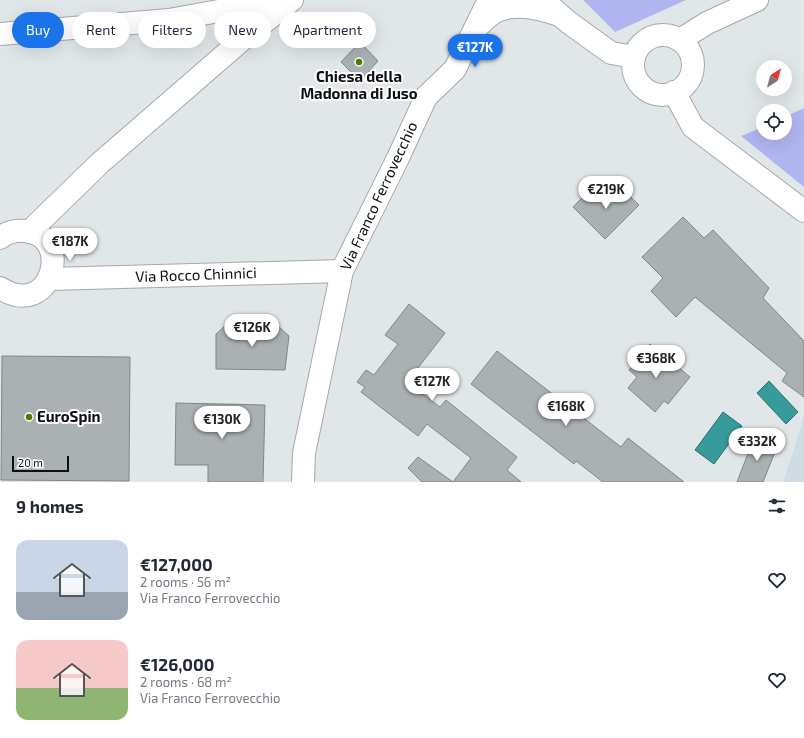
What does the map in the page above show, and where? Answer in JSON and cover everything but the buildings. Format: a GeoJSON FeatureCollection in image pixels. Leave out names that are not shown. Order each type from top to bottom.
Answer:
{"type":"FeatureCollection","features":[{"type":"Feature","properties":{"kind":"street"},"geometry":{"type":"LineString","coordinates":[[0,34],[169,20],[280,0]]}},
{"type":"Feature","properties":{"kind":"street"},"geometry":{"type":"LineString","coordinates":[[29,232],[100,163],[292,0]]}},
{"type":"Feature","properties":{"kind":"street","name":"Via Franco Ferrovecchio"},"geometry":{"type":"LineString","coordinates":[[303,482],[304,452],[342,271],[392,171],[426,97],[455,69],[489,0]]}},
{"type":"Feature","properties":{"kind":"street"},"geometry":{"type":"LineString","coordinates":[[543,0],[611,53],[634,57]]}},
{"type":"Feature","properties":{"kind":"street"},"geometry":{"type":"LineString","coordinates":[[680,40],[707,23],[757,0]]}},
{"type":"Feature","properties":{"kind":"street"},"geometry":{"type":"LineString","coordinates":[[475,29],[496,11],[522,6],[542,9],[562,16]]}},
{"type":"Feature","properties":{"kind":"street"},"geometry":{"type":"LineString","coordinates":[[665,35],[680,40],[691,55],[692,64],[688,81],[682,88],[674,92],[658,94],[643,87],[634,73],[634,57],[642,43],[653,37],[665,35]]}},
{"type":"Feature","properties":{"kind":"street"},"geometry":{"type":"LineString","coordinates":[[674,92],[693,127],[804,211]]}},
{"type":"Feature","properties":{"kind":"street"},"geometry":{"type":"LineString","coordinates":[[0,238],[11,232],[29,232],[46,242],[51,250],[53,269],[50,279],[36,292],[27,296],[17,296],[0,288]]}},
{"type":"Feature","properties":{"kind":"street","name":"Via Rocco Chinnici"},"geometry":{"type":"LineString","coordinates":[[50,279],[342,271]]}},
{"type":"Feature","properties":{"kind":"shaded area"},"geometry":{"type":"Polygon","coordinates":[[[583,0],[686,0],[615,32],[583,0]]]}},
{"type":"Feature","properties":{"kind":"shaded area"},"geometry":{"type":"Polygon","coordinates":[[[804,108],[804,187],[741,136],[756,130],[756,140],[792,140],[792,114],[804,108]]]}},
{"type":"Feature","properties":{"kind":"shaded area"},"geometry":{"type":"Polygon","coordinates":[[[769,381],[798,412],[786,424],[757,393],[769,381]]]}},
{"type":"Feature","properties":{"kind":"shaded area"},"geometry":{"type":"Polygon","coordinates":[[[723,412],[742,426],[714,464],[695,450],[723,412]]]}},
{"type":"Feature","properties":{"kind":"shaded area"},"geometry":{"type":"Polygon","coordinates":[[[804,416],[804,482],[783,482],[793,452],[804,416]]]}},
{"type":"Feature","properties":{"kind":"place","name":"Chiesa della Madonna di Juso"},"geometry":{"type":"Point","coordinates":[359,62]}},
{"type":"Feature","properties":{"kind":"place","name":"EuroSpin"},"geometry":{"type":"Point","coordinates":[29,417]}}]}
